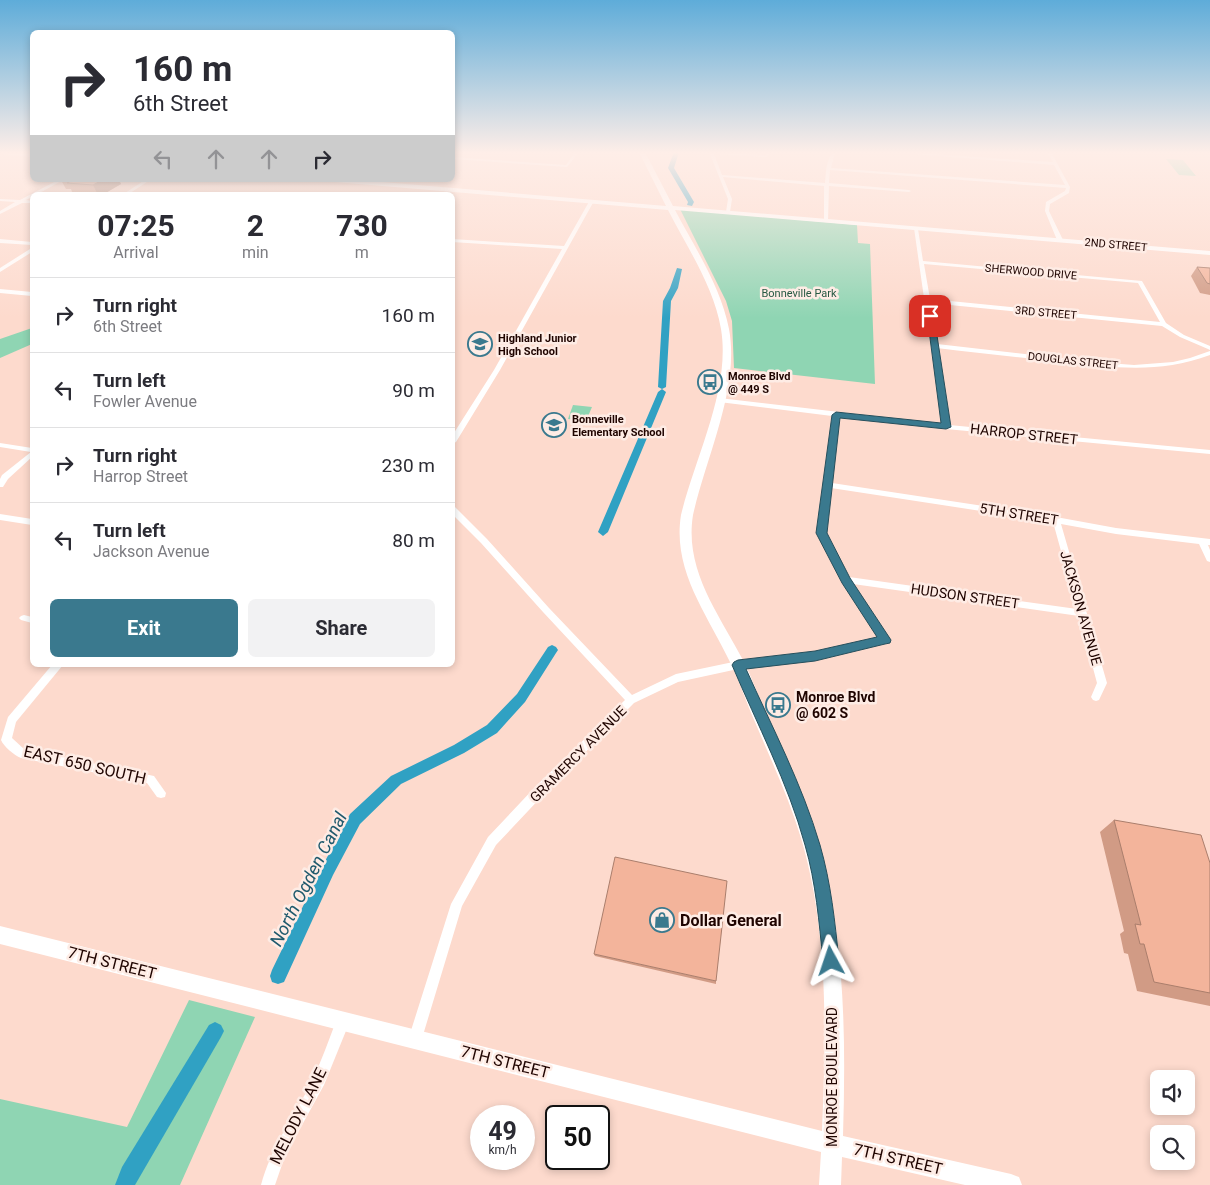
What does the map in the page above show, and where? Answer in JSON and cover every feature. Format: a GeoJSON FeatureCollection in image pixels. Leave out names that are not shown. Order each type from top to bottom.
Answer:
{"type":"FeatureCollection","features":[{"type":"Feature","properties":{"kind":"main road","name":"2ND STREET"},"geometry":{"type":"LineString","coordinates":[[663,207],[1210,253]]}},
{"type":"Feature","properties":{"kind":"main road","name":"MONROE BOULEVARD"},"geometry":{"type":"LineString","coordinates":[[671,208],[713,292],[723,322],[727,360],[719,400],[686,520],[685,547],[687,558],[699,587],[738,665],[803,816],[824,895],[830,950],[834,1019],[830,1185]]}},
{"type":"Feature","properties":{"kind":"main road","name":"7TH STREET"},"geometry":{"type":"LineString","coordinates":[[0,935],[832,1144],[1011,1185]]}},
{"type":"Feature","properties":{"kind":"street"},"geometry":{"type":"LineString","coordinates":[[455,437],[497,370],[588,207]]}},
{"type":"Feature","properties":{"kind":"street"},"geometry":{"type":"LineString","coordinates":[[728,212],[729,207]]}},
{"type":"Feature","properties":{"kind":"street"},"geometry":{"type":"LineString","coordinates":[[826,221],[827,207]]}},
{"type":"Feature","properties":{"kind":"street"},"geometry":{"type":"LineString","coordinates":[[1047,207],[1060,240]]}},
{"type":"Feature","properties":{"kind":"street"},"geometry":{"type":"LineString","coordinates":[[916,229],[946,427]]}},
{"type":"Feature","properties":{"kind":"street"},"geometry":{"type":"LineString","coordinates":[[455,240],[565,248]]}},
{"type":"Feature","properties":{"kind":"street"},"geometry":{"type":"LineString","coordinates":[[0,241],[30,244]]}},
{"type":"Feature","properties":{"kind":"street"},"geometry":{"type":"LineString","coordinates":[[0,270],[30,251]]}},
{"type":"Feature","properties":{"kind":"street","name":"SHERWOOD DRIVE"},"geometry":{"type":"LineString","coordinates":[[922,262],[1140,282],[1164,324]]}},
{"type":"Feature","properties":{"kind":"street"},"geometry":{"type":"LineString","coordinates":[[0,291],[30,294]]}},
{"type":"Feature","properties":{"kind":"street","name":"3RD STREET"},"geometry":{"type":"LineString","coordinates":[[928,301],[1164,324]]}},
{"type":"Feature","properties":{"kind":"street"},"geometry":{"type":"LineString","coordinates":[[1164,324],[1182,336],[1210,348]]}},
{"type":"Feature","properties":{"kind":"street","name":"DOUGLAS STREET"},"geometry":{"type":"LineString","coordinates":[[934,346],[1129,367],[1164,366],[1191,361],[1210,353]]}},
{"type":"Feature","properties":{"kind":"street","name":"HARROP STREET"},"geometry":{"type":"LineString","coordinates":[[719,400],[946,427],[1210,452]]}},
{"type":"Feature","properties":{"kind":"street"},"geometry":{"type":"LineString","coordinates":[[631,700],[676,678],[738,665],[815,656],[885,640],[846,580],[822,533],[836,415]]}},
{"type":"Feature","properties":{"kind":"street"},"geometry":{"type":"LineString","coordinates":[[0,445],[30,450]]}},
{"type":"Feature","properties":{"kind":"street"},"geometry":{"type":"LineString","coordinates":[[0,485],[5,477],[30,456]]}},
{"type":"Feature","properties":{"kind":"street","name":"5TH STREET"},"geometry":{"type":"LineString","coordinates":[[828,485],[1116,531],[1206,541]]}},
{"type":"Feature","properties":{"kind":"street","name":"GRAMERCY AVENUE"},"geometry":{"type":"LineString","coordinates":[[415,1040],[457,904],[492,841],[541,789],[631,700],[546,610],[484,540],[455,512]]}},
{"type":"Feature","properties":{"kind":"street"},"geometry":{"type":"LineString","coordinates":[[0,517],[30,522]]}},
{"type":"Feature","properties":{"kind":"street","name":"JACKSON AVENUE"},"geometry":{"type":"LineString","coordinates":[[1056,520],[1102,683],[1096,697]]}},
{"type":"Feature","properties":{"kind":"street"},"geometry":{"type":"LineString","coordinates":[[1206,541],[1210,559]]}},
{"type":"Feature","properties":{"kind":"street","name":"HUDSON STREET"},"geometry":{"type":"LineString","coordinates":[[846,580],[1083,613]]}},
{"type":"Feature","properties":{"kind":"street","name":"EAST 650 SOUTH"},"geometry":{"type":"LineString","coordinates":[[56,667],[12,720],[6,740],[21,752],[150,779],[161,793]]}},
{"type":"Feature","properties":{"kind":"street","name":"MELODY LANE"},"geometry":{"type":"LineString","coordinates":[[268,1185],[272,1168],[286,1136],[311,1098],[343,1021]]}},
{"type":"Feature","properties":{"kind":"green space","name":"Bonneville Park"},"geometry":{"type":"Polygon","coordinates":[[[680,209],[857,225],[858,243],[870,244],[875,384],[734,368],[732,321],[726,301],[680,209]]]}},
{"type":"Feature","properties":{"kind":"green space"},"geometry":{"type":"Polygon","coordinates":[[[30,329],[30,345],[0,358],[0,339],[30,329]]]}},
{"type":"Feature","properties":{"kind":"green space"},"geometry":{"type":"Polygon","coordinates":[[[573,405],[592,407],[586,421],[568,419],[573,405]]]}},
{"type":"Feature","properties":{"kind":"green space"},"geometry":{"type":"Polygon","coordinates":[[[189,1000],[255,1017],[180,1185],[0,1185],[0,1099],[127,1127],[189,1000]]]}},
{"type":"Feature","properties":{"kind":"building"},"geometry":{"type":"Polygon","coordinates":[[[1197,267],[1210,268],[1210,284],[1207,283],[1197,267]]]}},
{"type":"Feature","properties":{"kind":"building"},"geometry":{"type":"Polygon","coordinates":[[[1114,820],[1201,835],[1210,863],[1210,993],[1154,982],[1144,944],[1140,944],[1135,924],[1141,925],[1114,820]]]}},
{"type":"Feature","properties":{"kind":"building","name":"Dollar General"},"geometry":{"type":"Polygon","coordinates":[[[615,857],[727,881],[716,981],[594,954],[615,857]]]}},
{"type":"Feature","properties":{"kind":"waterway","name":"North Ogden Canal"},"geometry":{"type":"LineString","coordinates":[[662,387],[667,301],[674,288],[679,269]]}},
{"type":"Feature","properties":{"kind":"waterway","name":"North Ogden Canal"},"geometry":{"type":"LineString","coordinates":[[603,532],[662,392]]}},
{"type":"Feature","properties":{"kind":"waterway","name":"North Ogden Canal"},"geometry":{"type":"LineString","coordinates":[[278,976],[328,870],[355,819],[396,780],[459,749],[492,729],[521,698],[552,650]]}},
{"type":"Feature","properties":{"kind":"waterway","name":"North Ogden Canal"},"geometry":{"type":"LineString","coordinates":[[125,1185],[129,1174],[215,1031]]}},
{"type":"Feature","properties":{"kind":"place","name":"Highland Junior High School"},"geometry":{"type":"Point","coordinates":[480,344]}},
{"type":"Feature","properties":{"kind":"place","name":"Monroe Blvd @ 449 S"},"geometry":{"type":"Point","coordinates":[710,382]}},
{"type":"Feature","properties":{"kind":"place","name":"Bonneville Elementary School"},"geometry":{"type":"Point","coordinates":[554,425]}},
{"type":"Feature","properties":{"kind":"place","name":"Monroe Blvd @ 602 S"},"geometry":{"type":"Point","coordinates":[778,705]}},
{"type":"Feature","properties":{"kind":"place","name":"Dollar General"},"geometry":{"type":"Point","coordinates":[662,920]}},
{"type":"Feature","properties":{"kind":"route"},"geometry":{"type":"LineString","coordinates":[[831,961],[824,895],[818,866],[803,816],[738,665],[815,656],[885,640],[846,580],[822,533],[836,415],[946,427],[930,316]]}}]}
